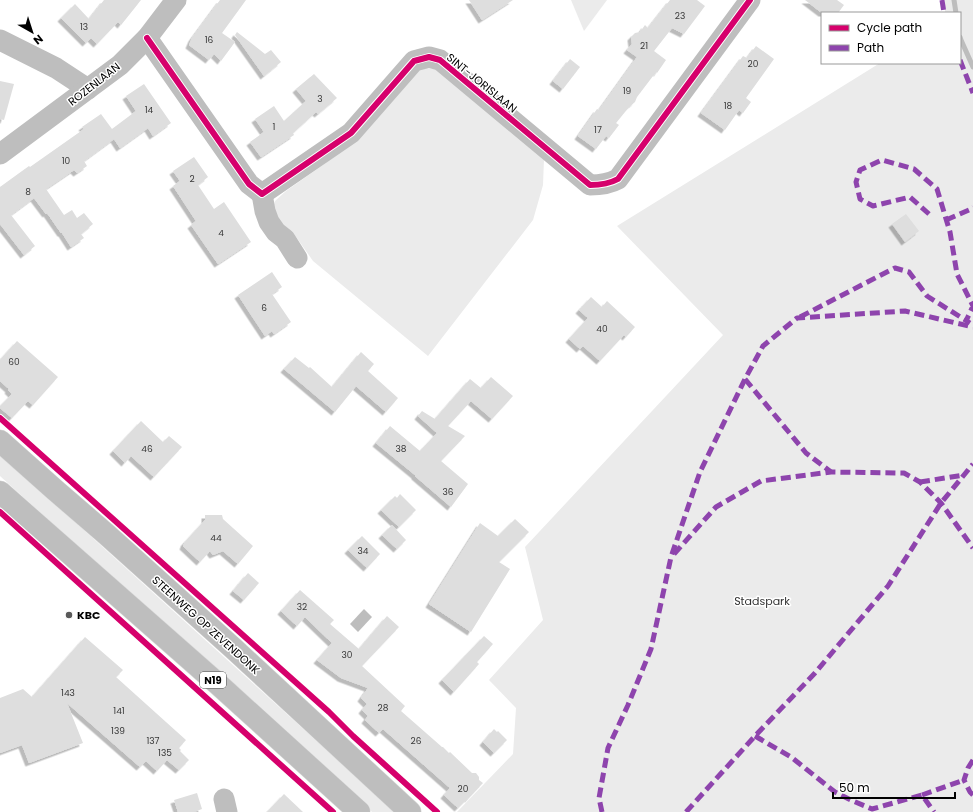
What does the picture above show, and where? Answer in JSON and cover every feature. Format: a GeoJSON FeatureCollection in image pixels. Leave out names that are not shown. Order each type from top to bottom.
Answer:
{"type":"FeatureCollection","features":[{"type":"Feature","properties":{"kind":"main road","name":"STEENWEG OP ZEVENDONK"},"geometry":{"type":"LineString","coordinates":[[0,441],[234,649],[410,812]]}},
{"type":"Feature","properties":{"kind":"main road","name":"N19"},"geometry":{"type":"LineString","coordinates":[[0,492],[212,679],[359,812]]}},
{"type":"Feature","properties":{"kind":"street","name":"ROZENLAAN"},"geometry":{"type":"LineString","coordinates":[[0,154],[120,65],[148,38],[176,0]]}},
{"type":"Feature","properties":{"kind":"street","name":"SINT-JORISLAAN"},"geometry":{"type":"LineString","coordinates":[[262,194],[351,133],[414,61],[429,57],[440,60],[590,185],[601,185],[611,182],[618,179],[626,170],[750,0]]}},
{"type":"Feature","properties":{"kind":"street"},"geometry":{"type":"LineString","coordinates":[[148,38],[249,184],[262,194],[265,212],[269,222],[276,232],[285,239],[296,258]]}},
{"type":"Feature","properties":{"kind":"street"},"geometry":{"type":"LineString","coordinates":[[0,40],[56,68],[88,89]]}},
{"type":"Feature","properties":{"kind":"green space"},"geometry":{"type":"Polygon","coordinates":[[[571,0],[607,0],[584,31],[571,0]]]}},
{"type":"Feature","properties":{"kind":"green space","name":"Stadspark"},"geometry":{"type":"Polygon","coordinates":[[[945,0],[973,0],[973,812],[457,812],[513,754],[516,708],[489,680],[543,620],[525,547],[723,335],[617,226],[878,64],[961,64],[961,12],[945,12],[945,0]]]}},
{"type":"Feature","properties":{"kind":"green space"},"geometry":{"type":"Polygon","coordinates":[[[426,68],[436,69],[544,159],[543,185],[533,220],[428,356],[313,261],[292,231],[283,225],[272,211],[275,201],[286,191],[323,165],[371,125],[417,71],[426,68]]]}},
{"type":"Feature","properties":{"kind":"green space"},"geometry":{"type":"Polygon","coordinates":[[[0,454],[395,812],[372,812],[0,476],[0,454]]]}},
{"type":"Feature","properties":{"kind":"shaded area"},"geometry":{"type":"Polygon","coordinates":[[[364,609],[372,617],[358,632],[350,624],[364,609]]]}},
{"type":"Feature","properties":{"kind":"building"},"geometry":{"type":"Polygon","coordinates":[[[104,0],[141,0],[121,25],[118,22],[97,44],[91,38],[86,43],[61,18],[75,4],[89,19],[104,0]]]}},
{"type":"Feature","properties":{"kind":"building"},"geometry":{"type":"Polygon","coordinates":[[[220,0],[246,0],[222,33],[235,42],[221,61],[214,54],[209,60],[189,45],[192,38],[220,0]]]}},
{"type":"Feature","properties":{"kind":"building"},"geometry":{"type":"Polygon","coordinates":[[[469,0],[513,0],[482,20],[469,0]]]}},
{"type":"Feature","properties":{"kind":"building"},"geometry":{"type":"Polygon","coordinates":[[[670,0],[697,0],[705,6],[684,34],[672,28],[654,51],[666,60],[637,97],[635,102],[616,123],[619,125],[609,138],[606,136],[596,149],[578,136],[597,109],[599,110],[637,57],[627,50],[632,44],[631,37],[635,33],[640,32],[645,25],[648,28],[670,0]]]}},
{"type":"Feature","properties":{"kind":"building"},"geometry":{"type":"Polygon","coordinates":[[[805,0],[837,0],[844,5],[839,12],[821,12],[805,0]]]}},
{"type":"Feature","properties":{"kind":"building"},"geometry":{"type":"Polygon","coordinates":[[[237,32],[265,54],[271,50],[281,62],[264,76],[235,35],[237,32]]]}},
{"type":"Feature","properties":{"kind":"building"},"geometry":{"type":"Polygon","coordinates":[[[756,46],[774,59],[746,98],[751,102],[743,113],[739,110],[725,130],[701,113],[743,56],[747,58],[756,46]]]}},
{"type":"Feature","properties":{"kind":"building"},"geometry":{"type":"Polygon","coordinates":[[[570,59],[580,67],[563,89],[553,81],[570,59]]]}},
{"type":"Feature","properties":{"kind":"building"},"geometry":{"type":"Polygon","coordinates":[[[314,74],[337,98],[318,114],[316,112],[293,133],[294,135],[261,157],[250,142],[264,132],[255,119],[274,106],[284,121],[306,101],[296,89],[314,74]]]}},
{"type":"Feature","properties":{"kind":"building"},"geometry":{"type":"Polygon","coordinates":[[[0,81],[14,84],[4,120],[0,119],[0,81]]]}},
{"type":"Feature","properties":{"kind":"building"},"geometry":{"type":"Polygon","coordinates":[[[144,84],[171,123],[153,136],[148,128],[120,148],[114,139],[84,161],[87,166],[77,173],[74,170],[46,189],[64,215],[72,210],[77,218],[84,213],[93,224],[81,234],[84,238],[71,247],[47,213],[46,214],[34,198],[11,215],[35,246],[24,255],[0,224],[0,187],[84,129],[82,127],[101,114],[112,129],[136,111],[126,96],[144,84]]]}},
{"type":"Feature","properties":{"kind":"building"},"geometry":{"type":"Polygon","coordinates":[[[194,157],[208,177],[198,185],[214,209],[224,202],[251,242],[218,264],[191,225],[196,221],[173,186],[180,181],[173,171],[194,157]]]}},
{"type":"Feature","properties":{"kind":"building"},"geometry":{"type":"Polygon","coordinates":[[[906,214],[919,231],[905,242],[892,224],[906,214]]]}},
{"type":"Feature","properties":{"kind":"building"},"geometry":{"type":"Polygon","coordinates":[[[272,272],[282,287],[272,294],[291,322],[274,334],[272,331],[265,336],[238,295],[272,272]]]}},
{"type":"Feature","properties":{"kind":"building"},"geometry":{"type":"Polygon","coordinates":[[[591,297],[602,307],[607,301],[635,327],[626,337],[624,335],[600,361],[583,346],[580,349],[569,339],[588,318],[579,310],[591,297]]]}},
{"type":"Feature","properties":{"kind":"building"},"geometry":{"type":"Polygon","coordinates":[[[17,341],[58,377],[33,405],[28,401],[12,418],[0,408],[0,406],[12,394],[0,381],[0,360],[17,341]]]}},
{"type":"Feature","properties":{"kind":"building"},"geometry":{"type":"Polygon","coordinates":[[[361,352],[374,364],[368,371],[398,398],[386,412],[356,386],[335,412],[284,369],[295,357],[309,368],[310,367],[332,387],[361,352]]]}},
{"type":"Feature","properties":{"kind":"building"},"geometry":{"type":"Polygon","coordinates":[[[491,377],[513,396],[492,419],[471,401],[448,426],[465,436],[441,461],[468,484],[451,507],[376,443],[390,426],[420,451],[437,433],[418,416],[422,411],[435,419],[470,379],[481,388],[491,377]]]}},
{"type":"Feature","properties":{"kind":"building"},"geometry":{"type":"Polygon","coordinates":[[[141,421],[163,442],[169,436],[182,447],[154,477],[131,456],[125,463],[113,451],[141,421]]]}},
{"type":"Feature","properties":{"kind":"building"},"geometry":{"type":"Polygon","coordinates":[[[400,494],[416,510],[399,527],[381,510],[395,496],[397,498],[400,494]]]}},
{"type":"Feature","properties":{"kind":"building"},"geometry":{"type":"Polygon","coordinates":[[[205,515],[222,515],[223,519],[253,546],[238,564],[223,551],[213,555],[210,551],[200,562],[183,546],[205,520],[205,515]]]}},
{"type":"Feature","properties":{"kind":"building"},"geometry":{"type":"Polygon","coordinates":[[[515,519],[529,532],[499,562],[510,569],[471,632],[429,604],[480,523],[498,536],[515,519]]]}},
{"type":"Feature","properties":{"kind":"building"},"geometry":{"type":"Polygon","coordinates":[[[392,525],[406,540],[397,549],[382,535],[392,525]]]}},
{"type":"Feature","properties":{"kind":"building"},"geometry":{"type":"Polygon","coordinates":[[[362,536],[380,554],[367,568],[348,550],[362,536]]]}},
{"type":"Feature","properties":{"kind":"building"},"geometry":{"type":"Polygon","coordinates":[[[248,573],[259,583],[244,600],[233,591],[248,573]]]}},
{"type":"Feature","properties":{"kind":"building"},"geometry":{"type":"Polygon","coordinates":[[[300,590],[334,620],[330,624],[359,649],[387,616],[399,627],[362,666],[405,706],[401,711],[449,753],[450,752],[472,773],[476,773],[479,777],[479,780],[483,783],[458,808],[444,795],[450,788],[383,729],[379,733],[365,720],[368,716],[362,710],[367,704],[361,698],[368,688],[341,678],[317,660],[332,643],[305,617],[297,626],[281,611],[300,590]]]}},
{"type":"Feature","properties":{"kind":"building"},"geometry":{"type":"Polygon","coordinates":[[[484,636],[493,644],[477,662],[479,664],[454,692],[442,680],[484,636]]]}},
{"type":"Feature","properties":{"kind":"building"},"geometry":{"type":"Polygon","coordinates":[[[85,637],[123,670],[116,677],[186,740],[179,748],[189,760],[179,770],[167,760],[157,771],[146,761],[140,767],[67,703],[83,743],[29,763],[22,745],[0,753],[0,698],[23,689],[32,697],[85,637]]]}},
{"type":"Feature","properties":{"kind":"building"},"geometry":{"type":"Polygon","coordinates":[[[494,729],[507,740],[494,753],[483,742],[494,729]]]}},
{"type":"Feature","properties":{"kind":"building"},"geometry":{"type":"Polygon","coordinates":[[[197,793],[202,809],[194,812],[178,812],[174,800],[197,793]]]}},
{"type":"Feature","properties":{"kind":"building"},"geometry":{"type":"Polygon","coordinates":[[[284,794],[303,812],[267,812],[284,794]]]}},
{"type":"Feature","properties":{"kind":"waterway"},"geometry":{"type":"LineString","coordinates":[[954,0],[956,12]]}},
{"type":"Feature","properties":{"kind":"waterway"},"geometry":{"type":"LineString","coordinates":[[961,39],[973,67]]}},
{"type":"Feature","properties":{"kind":"marked path"},"geometry":{"type":"LineString","coordinates":[[942,0],[944,12]]}},
{"type":"Feature","properties":{"kind":"marked path"},"geometry":{"type":"LineString","coordinates":[[961,63],[973,93]]}},
{"type":"Feature","properties":{"kind":"marked path"},"geometry":{"type":"LineString","coordinates":[[929,214],[910,197],[873,206],[860,199],[856,182],[860,170],[882,160],[914,169],[937,189],[950,232],[957,274],[973,306],[966,321]]}},
{"type":"Feature","properties":{"kind":"marked path"},"geometry":{"type":"LineString","coordinates":[[946,220],[973,207]]}},
{"type":"Feature","properties":{"kind":"marked path"},"geometry":{"type":"LineString","coordinates":[[800,317],[895,268],[909,272],[927,296],[970,323]]}},
{"type":"Feature","properties":{"kind":"marked path"},"geometry":{"type":"LineString","coordinates":[[602,812],[599,798],[608,748],[628,705],[651,649],[671,557],[700,472],[745,379],[763,346],[797,318],[905,311],[973,327]]}},
{"type":"Feature","properties":{"kind":"marked path"},"geometry":{"type":"LineString","coordinates":[[745,379],[806,453],[831,472]]}},
{"type":"Feature","properties":{"kind":"marked path"},"geometry":{"type":"LineString","coordinates":[[686,812],[815,673],[888,586],[941,503],[973,464]]}},
{"type":"Feature","properties":{"kind":"marked path"},"geometry":{"type":"LineString","coordinates":[[674,554],[716,507],[761,481],[831,472],[904,473],[920,482],[941,503],[973,548]]}},
{"type":"Feature","properties":{"kind":"marked path"},"geometry":{"type":"LineString","coordinates":[[920,482],[964,475]]}},
{"type":"Feature","properties":{"kind":"marked path"},"geometry":{"type":"LineString","coordinates":[[755,736],[791,757],[835,792],[853,801],[872,809],[922,795],[934,812]]}},
{"type":"Feature","properties":{"kind":"marked path"},"geometry":{"type":"LineString","coordinates":[[973,760],[968,768],[964,780],[973,795]]}},
{"type":"Feature","properties":{"kind":"marked path"},"geometry":{"type":"LineString","coordinates":[[922,795],[964,780]]}},
{"type":"Feature","properties":{"kind":"cycle path"},"geometry":{"type":"LineString","coordinates":[[147,38],[249,184],[262,194],[351,133],[414,61],[429,57],[440,60],[590,185],[597,185],[618,179],[750,0]]}},
{"type":"Feature","properties":{"kind":"cycle path"},"geometry":{"type":"LineString","coordinates":[[0,418],[329,712],[353,736],[437,812]]}},
{"type":"Feature","properties":{"kind":"cycle path"},"geometry":{"type":"LineString","coordinates":[[0,512],[333,812]]}},
{"type":"Feature","properties":{"kind":"place","name":"KBC"},"geometry":{"type":"Point","coordinates":[69,615]}}]}
